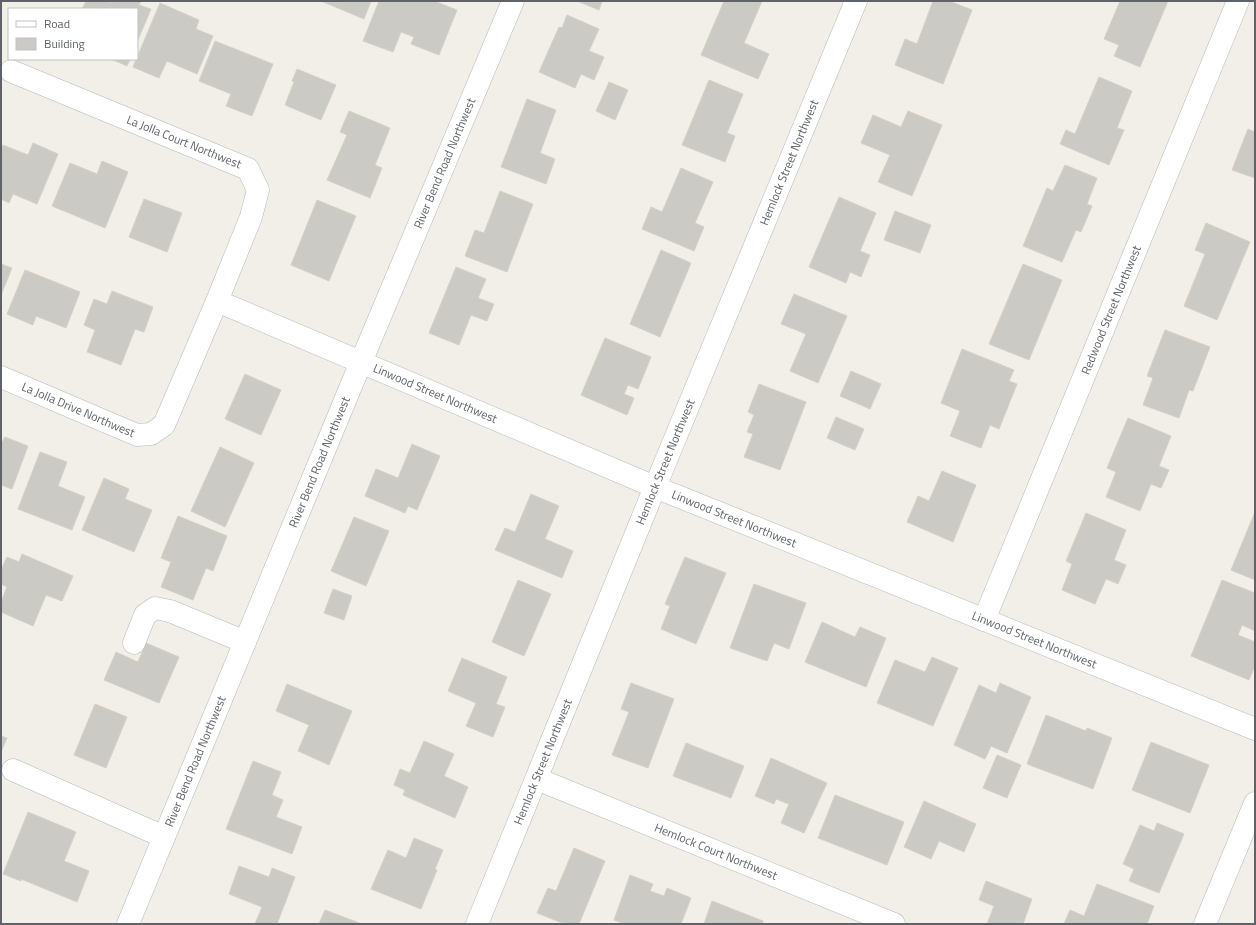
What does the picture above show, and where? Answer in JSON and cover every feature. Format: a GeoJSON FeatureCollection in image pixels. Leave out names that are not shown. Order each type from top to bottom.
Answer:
{"type":"FeatureCollection","features":[{"type":"Feature","properties":{"kind":"street","name":"River Bend Road Northwest"},"geometry":{"type":"LineString","coordinates":[[128,924],[512,1]]}},
{"type":"Feature","properties":{"kind":"street","name":"Hemlock Street Northwest"},"geometry":{"type":"LineString","coordinates":[[477,924],[655,487],[856,1]]}},
{"type":"Feature","properties":{"kind":"street","name":"Redwood Street Northwest"},"geometry":{"type":"LineString","coordinates":[[984,620],[1238,1]]}},
{"type":"Feature","properties":{"kind":"street","name":"La Jolla Court Northwest"},"geometry":{"type":"LineString","coordinates":[[11,71],[248,169],[258,190],[251,217],[217,301]]}},
{"type":"Feature","properties":{"kind":"street","name":"Linwood Street Northwest"},"geometry":{"type":"LineString","coordinates":[[217,301],[655,487],[1255,729]]}},
{"type":"Feature","properties":{"kind":"street","name":"La Jolla Drive Northwest"},"geometry":{"type":"LineString","coordinates":[[1,377],[137,435],[151,434],[164,425],[217,301]]}},
{"type":"Feature","properties":{"kind":"street"},"geometry":{"type":"LineString","coordinates":[[134,643],[145,615],[155,608],[170,611],[245,642]]}},
{"type":"Feature","properties":{"kind":"street"},"geometry":{"type":"LineString","coordinates":[[13,770],[164,837]]}},
{"type":"Feature","properties":{"kind":"street","name":"Hemlock Court Northwest"},"geometry":{"type":"LineString","coordinates":[[537,779],[894,924]]}},
{"type":"Feature","properties":{"kind":"street"},"geometry":{"type":"LineString","coordinates":[[1205,924],[1255,803]]}},
{"type":"Feature","properties":{"kind":"building"},"geometry":{"type":"Polygon","coordinates":[[[86,1],[108,1],[112,3],[113,1],[141,1],[139,5],[151,9],[138,40],[138,8],[82,8],[86,1]]]}},
{"type":"Feature","properties":{"kind":"building"},"geometry":{"type":"Polygon","coordinates":[[[321,1],[371,1],[364,19],[321,1]]]}},
{"type":"Feature","properties":{"kind":"building"},"geometry":{"type":"Polygon","coordinates":[[[379,1],[434,1],[457,10],[439,55],[411,44],[414,37],[401,32],[393,52],[363,41],[379,1]]]}},
{"type":"Feature","properties":{"kind":"building"},"geometry":{"type":"Polygon","coordinates":[[[577,1],[602,1],[599,10],[577,1]]]}},
{"type":"Feature","properties":{"kind":"building"},"geometry":{"type":"Polygon","coordinates":[[[724,1],[762,1],[744,43],[769,54],[758,79],[701,55],[724,1]]]}},
{"type":"Feature","properties":{"kind":"building"},"geometry":{"type":"Polygon","coordinates":[[[933,1],[949,1],[972,10],[943,84],[895,65],[905,39],[917,44],[933,1]]]}},
{"type":"Feature","properties":{"kind":"building"},"geometry":{"type":"Polygon","coordinates":[[[1120,1],[1168,1],[1140,67],[1114,56],[1119,45],[1104,39],[1120,1]]]}},
{"type":"Feature","properties":{"kind":"building"},"geometry":{"type":"Polygon","coordinates":[[[160,3],[199,20],[196,29],[213,36],[197,74],[167,61],[159,78],[133,67],[136,60],[138,60],[138,55],[160,3]]]}},
{"type":"Feature","properties":{"kind":"building"},"geometry":{"type":"Polygon","coordinates":[[[567,15],[599,29],[589,51],[604,57],[594,80],[581,74],[575,88],[539,72],[559,27],[562,28],[567,15]]]}},
{"type":"Feature","properties":{"kind":"building"},"geometry":{"type":"Polygon","coordinates":[[[215,41],[273,64],[252,116],[226,106],[231,94],[199,81],[215,41]]]}},
{"type":"Feature","properties":{"kind":"building"},"geometry":{"type":"Polygon","coordinates":[[[113,60],[130,60],[127,66],[113,60]]]}},
{"type":"Feature","properties":{"kind":"building"},"geometry":{"type":"Polygon","coordinates":[[[297,69],[336,85],[321,120],[285,105],[294,82],[292,81],[297,69]]]}},
{"type":"Feature","properties":{"kind":"building"},"geometry":{"type":"Polygon","coordinates":[[[1099,77],[1132,91],[1117,128],[1124,130],[1109,165],[1060,144],[1066,130],[1075,134],[1099,77]]]}},
{"type":"Feature","properties":{"kind":"building"},"geometry":{"type":"Polygon","coordinates":[[[709,80],[743,94],[727,133],[735,136],[725,162],[682,145],[709,80]]]}},
{"type":"Feature","properties":{"kind":"building"},"geometry":{"type":"Polygon","coordinates":[[[609,82],[628,90],[615,120],[596,111],[609,82]]]}},
{"type":"Feature","properties":{"kind":"building"},"geometry":{"type":"Polygon","coordinates":[[[527,99],[556,110],[540,153],[555,159],[546,184],[501,167],[527,99]]]}},
{"type":"Feature","properties":{"kind":"building"},"geometry":{"type":"Polygon","coordinates":[[[349,111],[390,128],[375,165],[382,168],[370,198],[327,180],[347,135],[340,132],[349,111]]]}},
{"type":"Feature","properties":{"kind":"building"},"geometry":{"type":"Polygon","coordinates":[[[908,111],[942,125],[912,196],[878,182],[890,155],[861,143],[873,115],[901,127],[908,111]]]}},
{"type":"Feature","properties":{"kind":"building"},"geometry":{"type":"Polygon","coordinates":[[[1248,129],[1255,132],[1255,178],[1232,170],[1248,129]]]}},
{"type":"Feature","properties":{"kind":"building"},"geometry":{"type":"Polygon","coordinates":[[[33,143],[58,154],[37,204],[13,194],[9,203],[1,199],[1,149],[3,145],[28,155],[33,143]]]}},
{"type":"Feature","properties":{"kind":"building"},"geometry":{"type":"Polygon","coordinates":[[[102,161],[128,172],[105,228],[52,206],[70,163],[97,174],[102,161]]]}},
{"type":"Feature","properties":{"kind":"building"},"geometry":{"type":"Polygon","coordinates":[[[1065,165],[1097,178],[1087,204],[1092,206],[1081,232],[1076,230],[1062,262],[1023,246],[1047,188],[1053,191],[1065,165]]]}},
{"type":"Feature","properties":{"kind":"building"},"geometry":{"type":"Polygon","coordinates":[[[681,168],[713,182],[695,223],[704,227],[694,251],[642,229],[651,207],[662,212],[681,168]]]}},
{"type":"Feature","properties":{"kind":"building"},"geometry":{"type":"Polygon","coordinates":[[[500,191],[533,204],[507,272],[465,256],[475,230],[484,233],[500,191]]]}},
{"type":"Feature","properties":{"kind":"building"},"geometry":{"type":"Polygon","coordinates":[[[839,197],[876,213],[860,251],[870,255],[861,277],[850,272],[846,283],[809,267],[839,197]]]}},
{"type":"Feature","properties":{"kind":"building"},"geometry":{"type":"Polygon","coordinates":[[[144,199],[182,213],[167,252],[129,237],[144,199]]]}},
{"type":"Feature","properties":{"kind":"building"},"geometry":{"type":"Polygon","coordinates":[[[317,200],[356,216],[329,281],[291,265],[317,200]]]}},
{"type":"Feature","properties":{"kind":"building"},"geometry":{"type":"Polygon","coordinates":[[[895,211],[931,225],[920,253],[884,240],[895,211]]]}},
{"type":"Feature","properties":{"kind":"building"},"geometry":{"type":"Polygon","coordinates":[[[1206,223],[1250,242],[1217,320],[1184,306],[1205,254],[1195,250],[1206,223]]]}},
{"type":"Feature","properties":{"kind":"building"},"geometry":{"type":"Polygon","coordinates":[[[661,250],[691,263],[660,337],[630,324],[661,250]]]}},
{"type":"Feature","properties":{"kind":"building"},"geometry":{"type":"Polygon","coordinates":[[[1,264],[12,268],[1,295],[1,264]]]}},
{"type":"Feature","properties":{"kind":"building"},"geometry":{"type":"Polygon","coordinates":[[[1023,264],[1062,280],[1029,360],[989,344],[1023,264]]]}},
{"type":"Feature","properties":{"kind":"building"},"geometry":{"type":"Polygon","coordinates":[[[456,267],[486,279],[478,298],[494,304],[487,321],[471,315],[459,345],[429,333],[456,267]]]}},
{"type":"Feature","properties":{"kind":"building"},"geometry":{"type":"Polygon","coordinates":[[[25,270],[80,292],[66,328],[36,316],[33,325],[7,314],[25,270]]]}},
{"type":"Feature","properties":{"kind":"building"},"geometry":{"type":"Polygon","coordinates":[[[112,291],[153,307],[144,332],[135,329],[121,365],[87,352],[95,330],[84,325],[94,299],[107,304],[112,291]]]}},
{"type":"Feature","properties":{"kind":"building"},"geometry":{"type":"Polygon","coordinates":[[[794,294],[847,316],[818,383],[790,371],[806,334],[781,324],[794,294]]]}},
{"type":"Feature","properties":{"kind":"building"},"geometry":{"type":"Polygon","coordinates":[[[1165,330],[1210,347],[1193,391],[1189,390],[1179,418],[1143,405],[1153,378],[1147,376],[1165,330]]]}},
{"type":"Feature","properties":{"kind":"building"},"geometry":{"type":"Polygon","coordinates":[[[605,338],[651,357],[638,389],[628,385],[624,394],[634,398],[627,415],[581,395],[605,338]]]}},
{"type":"Feature","properties":{"kind":"building"},"geometry":{"type":"Polygon","coordinates":[[[962,349],[1014,370],[1009,381],[1017,384],[999,429],[990,425],[981,448],[950,436],[960,411],[941,403],[962,349]]]}},
{"type":"Feature","properties":{"kind":"building"},"geometry":{"type":"Polygon","coordinates":[[[851,371],[881,384],[870,409],[840,396],[851,371]]]}},
{"type":"Feature","properties":{"kind":"building"},"geometry":{"type":"Polygon","coordinates":[[[245,374],[281,390],[261,435],[225,419],[245,374]]]}},
{"type":"Feature","properties":{"kind":"building"},"geometry":{"type":"Polygon","coordinates":[[[759,384],[806,402],[780,470],[744,457],[753,434],[747,432],[754,415],[748,412],[759,384]]]}},
{"type":"Feature","properties":{"kind":"building"},"geometry":{"type":"Polygon","coordinates":[[[836,417],[864,429],[855,450],[827,438],[836,417]]]}},
{"type":"Feature","properties":{"kind":"building"},"geometry":{"type":"Polygon","coordinates":[[[1128,418],[1171,436],[1159,466],[1169,470],[1161,488],[1151,484],[1140,511],[1106,497],[1116,472],[1107,468],[1128,418]]]}},
{"type":"Feature","properties":{"kind":"building"},"geometry":{"type":"Polygon","coordinates":[[[5,437],[28,446],[12,489],[1,485],[1,444],[5,437]]]}},
{"type":"Feature","properties":{"kind":"building"},"geometry":{"type":"Polygon","coordinates":[[[412,444],[440,456],[417,510],[408,506],[405,513],[365,496],[376,469],[398,478],[412,444]]]}},
{"type":"Feature","properties":{"kind":"building"},"geometry":{"type":"Polygon","coordinates":[[[220,447],[254,463],[225,527],[191,511],[220,447]]]}},
{"type":"Feature","properties":{"kind":"building"},"geometry":{"type":"Polygon","coordinates":[[[40,452],[67,462],[58,486],[85,497],[72,530],[18,509],[40,452]]]}},
{"type":"Feature","properties":{"kind":"building"},"geometry":{"type":"Polygon","coordinates":[[[942,471],[976,485],[953,542],[907,522],[918,496],[929,501],[942,471]]]}},
{"type":"Feature","properties":{"kind":"building"},"geometry":{"type":"Polygon","coordinates":[[[104,478],[129,489],[125,499],[152,510],[134,552],[82,530],[104,478]]]}},
{"type":"Feature","properties":{"kind":"building"},"geometry":{"type":"Polygon","coordinates":[[[531,494],[559,506],[545,539],[573,551],[562,578],[495,550],[505,528],[515,532],[531,494]]]}},
{"type":"Feature","properties":{"kind":"building"},"geometry":{"type":"Polygon","coordinates":[[[1255,512],[1255,580],[1231,570],[1255,512]]]}},
{"type":"Feature","properties":{"kind":"building"},"geometry":{"type":"Polygon","coordinates":[[[1086,513],[1126,530],[1114,560],[1126,565],[1118,584],[1106,579],[1095,604],[1062,590],[1072,564],[1066,561],[1086,513]]]}},
{"type":"Feature","properties":{"kind":"building"},"geometry":{"type":"Polygon","coordinates":[[[178,516],[227,536],[213,571],[206,568],[193,600],[161,587],[171,562],[161,558],[178,516]]]}},
{"type":"Feature","properties":{"kind":"building"},"geometry":{"type":"Polygon","coordinates":[[[354,517],[389,531],[366,586],[331,571],[354,517]]]}},
{"type":"Feature","properties":{"kind":"building"},"geometry":{"type":"Polygon","coordinates":[[[22,554],[73,576],[62,601],[46,595],[33,626],[1,612],[1,602],[7,587],[1,584],[1,570],[7,557],[19,562],[22,554]]]}},
{"type":"Feature","properties":{"kind":"building"},"geometry":{"type":"Polygon","coordinates":[[[685,557],[726,573],[696,644],[661,629],[670,606],[665,604],[685,557]]]}},
{"type":"Feature","properties":{"kind":"building"},"geometry":{"type":"Polygon","coordinates":[[[518,580],[551,594],[524,656],[492,642],[518,580]]]}},
{"type":"Feature","properties":{"kind":"building"},"geometry":{"type":"Polygon","coordinates":[[[1222,580],[1255,593],[1255,631],[1242,625],[1238,635],[1255,642],[1255,666],[1249,680],[1191,656],[1222,580]]]}},
{"type":"Feature","properties":{"kind":"building"},"geometry":{"type":"Polygon","coordinates":[[[754,584],[806,603],[789,649],[774,643],[767,661],[730,648],[754,584]]]}},
{"type":"Feature","properties":{"kind":"building"},"geometry":{"type":"Polygon","coordinates":[[[333,589],[352,596],[344,620],[324,613],[333,589]]]}},
{"type":"Feature","properties":{"kind":"building"},"geometry":{"type":"Polygon","coordinates":[[[822,622],[855,637],[860,627],[886,638],[866,687],[805,662],[822,622]]]}},
{"type":"Feature","properties":{"kind":"building"},"geometry":{"type":"Polygon","coordinates":[[[146,643],[179,657],[159,703],[104,680],[116,652],[138,662],[146,643]]]}},
{"type":"Feature","properties":{"kind":"building"},"geometry":{"type":"Polygon","coordinates":[[[932,657],[958,668],[933,726],[877,703],[895,660],[925,672],[932,657]]]}},
{"type":"Feature","properties":{"kind":"building"},"geometry":{"type":"Polygon","coordinates":[[[462,658],[507,677],[496,704],[505,707],[493,737],[466,726],[476,703],[448,691],[462,658]]]}},
{"type":"Feature","properties":{"kind":"building"},"geometry":{"type":"Polygon","coordinates":[[[631,683],[674,699],[648,768],[612,755],[629,712],[621,709],[631,683]]]}},
{"type":"Feature","properties":{"kind":"building"},"geometry":{"type":"Polygon","coordinates":[[[1000,683],[1031,697],[1007,753],[991,746],[985,759],[954,745],[979,685],[996,693],[1000,683]]]}},
{"type":"Feature","properties":{"kind":"building"},"geometry":{"type":"Polygon","coordinates":[[[287,684],[352,711],[329,765],[298,751],[309,725],[276,711],[287,684]]]}},
{"type":"Feature","properties":{"kind":"building"},"geometry":{"type":"Polygon","coordinates":[[[95,704],[127,717],[106,768],[74,755],[95,704]]]}},
{"type":"Feature","properties":{"kind":"building"},"geometry":{"type":"Polygon","coordinates":[[[1046,715],[1086,731],[1087,728],[1112,738],[1093,789],[1027,764],[1046,715]]]}},
{"type":"Feature","properties":{"kind":"building"},"geometry":{"type":"Polygon","coordinates":[[[1,736],[7,738],[1,752],[1,736]]]}},
{"type":"Feature","properties":{"kind":"building"},"geometry":{"type":"Polygon","coordinates":[[[424,741],[454,754],[444,776],[468,787],[455,818],[403,795],[405,790],[394,785],[400,769],[410,773],[424,741]]]}},
{"type":"Feature","properties":{"kind":"building"},"geometry":{"type":"Polygon","coordinates":[[[1151,742],[1209,765],[1190,813],[1132,790],[1151,742]]]}},
{"type":"Feature","properties":{"kind":"building"},"geometry":{"type":"Polygon","coordinates":[[[686,743],[744,766],[731,798],[673,776],[686,743]]]}},
{"type":"Feature","properties":{"kind":"building"},"geometry":{"type":"Polygon","coordinates":[[[997,755],[1021,765],[1007,798],[983,788],[997,755]]]}},
{"type":"Feature","properties":{"kind":"building"},"geometry":{"type":"Polygon","coordinates":[[[771,758],[827,783],[804,833],[781,823],[789,804],[776,799],[774,804],[755,796],[771,758]]]}},
{"type":"Feature","properties":{"kind":"building"},"geometry":{"type":"Polygon","coordinates":[[[253,761],[281,772],[272,795],[283,800],[276,817],[302,827],[292,854],[226,829],[253,761]]]}},
{"type":"Feature","properties":{"kind":"building"},"geometry":{"type":"Polygon","coordinates":[[[835,795],[904,822],[887,865],[818,838],[835,795]]]}},
{"type":"Feature","properties":{"kind":"building"},"geometry":{"type":"Polygon","coordinates":[[[924,801],[976,824],[964,852],[939,841],[931,859],[904,847],[924,801]]]}},
{"type":"Feature","properties":{"kind":"building"},"geometry":{"type":"Polygon","coordinates":[[[28,812],[76,832],[64,861],[89,871],[77,902],[21,879],[21,881],[3,874],[28,812]]]}},
{"type":"Feature","properties":{"kind":"building"},"geometry":{"type":"Polygon","coordinates":[[[1157,823],[1184,834],[1159,893],[1129,881],[1134,869],[1123,864],[1140,825],[1154,831],[1157,823]]]}},
{"type":"Feature","properties":{"kind":"building"},"geometry":{"type":"Polygon","coordinates":[[[414,838],[443,850],[435,869],[437,870],[421,909],[371,889],[388,850],[406,858],[414,838]]]}},
{"type":"Feature","properties":{"kind":"building"},"geometry":{"type":"Polygon","coordinates":[[[574,848],[605,861],[579,924],[565,924],[537,913],[548,888],[556,891],[574,848]]]}},
{"type":"Feature","properties":{"kind":"building"},"geometry":{"type":"Polygon","coordinates":[[[239,866],[269,877],[272,868],[295,877],[277,924],[255,924],[262,907],[229,894],[239,866]]]}},
{"type":"Feature","properties":{"kind":"building"},"geometry":{"type":"Polygon","coordinates":[[[630,875],[653,884],[650,891],[664,896],[667,888],[691,898],[681,924],[625,924],[614,920],[630,875]]]}},
{"type":"Feature","properties":{"kind":"building"},"geometry":{"type":"Polygon","coordinates":[[[986,881],[1032,899],[1023,924],[987,924],[994,906],[979,900],[986,881]]]}},
{"type":"Feature","properties":{"kind":"building"},"geometry":{"type":"Polygon","coordinates":[[[1097,884],[1154,906],[1147,924],[1064,924],[1070,910],[1084,916],[1097,884]]]}},
{"type":"Feature","properties":{"kind":"building"},"geometry":{"type":"Polygon","coordinates":[[[712,901],[763,921],[762,924],[704,924],[712,901]]]}},
{"type":"Feature","properties":{"kind":"building"},"geometry":{"type":"Polygon","coordinates":[[[325,910],[362,924],[319,924],[325,910]]]}}]}
